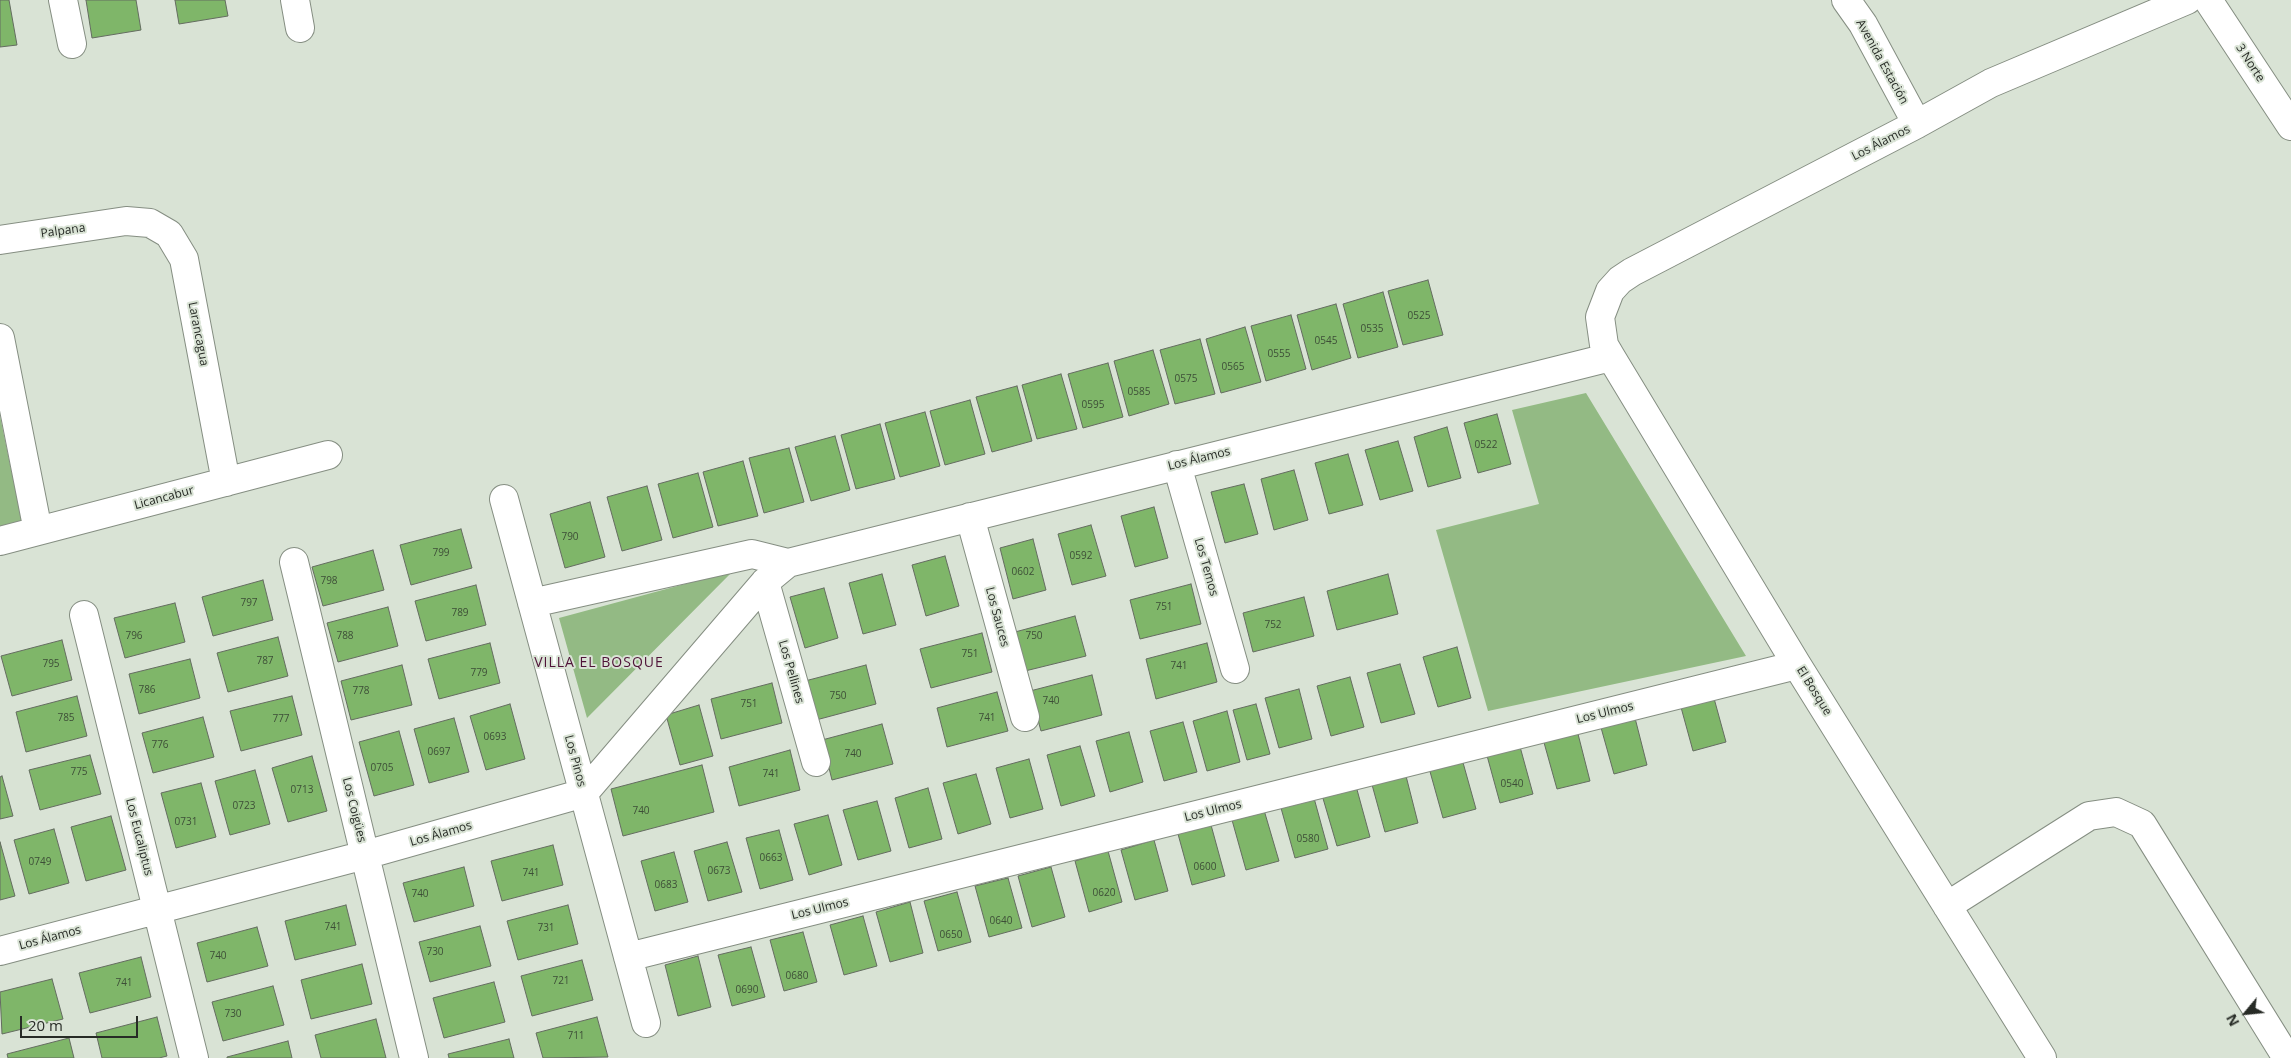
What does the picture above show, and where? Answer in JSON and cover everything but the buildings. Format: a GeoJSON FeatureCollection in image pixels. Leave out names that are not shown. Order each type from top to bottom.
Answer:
{"type":"FeatureCollection","features":[{"type":"Feature","properties":{"kind":"street"},"geometry":{"type":"LineString","coordinates":[[63,0],[72,44]]}},
{"type":"Feature","properties":{"kind":"street"},"geometry":{"type":"LineString","coordinates":[[295,0],[300,28]]}},
{"type":"Feature","properties":{"kind":"street","name":"Avenida Estación"},"geometry":{"type":"LineString","coordinates":[[1846,0],[1863,24],[1917,124]]}},
{"type":"Feature","properties":{"kind":"street","name":"Los Álamos"},"geometry":{"type":"LineString","coordinates":[[1600,317],[1610,291],[1620,280],[1632,272],[1917,124],[1991,83],[2187,0]]}},
{"type":"Feature","properties":{"kind":"street","name":"3 Norte"},"geometry":{"type":"LineString","coordinates":[[2208,0],[2291,126]]}},
{"type":"Feature","properties":{"kind":"street","name":"Palpana"},"geometry":{"type":"LineString","coordinates":[[0,240],[126,221]]}},
{"type":"Feature","properties":{"kind":"street","name":"Larancagua"},"geometry":{"type":"LineString","coordinates":[[126,221],[150,223],[169,234],[184,259],[226,482]]}},
{"type":"Feature","properties":{"kind":"street","name":"El Bosque"},"geometry":{"type":"LineString","coordinates":[[1600,317],[1604,345],[1611,357],[1797,665],[2042,1058]]}},
{"type":"Feature","properties":{"kind":"street"},"geometry":{"type":"LineString","coordinates":[[0,338],[38,531]]}},
{"type":"Feature","properties":{"kind":"street","name":"Los Álamos"},"geometry":{"type":"LineString","coordinates":[[0,951],[366,855],[584,793],[765,582],[788,563],[1611,357]]}},
{"type":"Feature","properties":{"kind":"street","name":"Licancabur"},"geometry":{"type":"LineString","coordinates":[[0,541],[328,454]]}},
{"type":"Feature","properties":{"kind":"street","name":"Los Temos"},"geometry":{"type":"LineString","coordinates":[[1177,465],[1235,669]]}},
{"type":"Feature","properties":{"kind":"street","name":"Los Pinos"},"geometry":{"type":"LineString","coordinates":[[504,499],[646,1023]]}},
{"type":"Feature","properties":{"kind":"street","name":"Los Sauces"},"geometry":{"type":"LineString","coordinates":[[970,517],[1025,717]]}},
{"type":"Feature","properties":{"kind":"street","name":"Los Álamos"},"geometry":{"type":"LineString","coordinates":[[532,603],[752,554],[788,563]]}},
{"type":"Feature","properties":{"kind":"street","name":"Los Coigües"},"geometry":{"type":"LineString","coordinates":[[294,562],[414,1058]]}},
{"type":"Feature","properties":{"kind":"street","name":"Los Pellines"},"geometry":{"type":"LineString","coordinates":[[765,582],[816,762]]}},
{"type":"Feature","properties":{"kind":"street","name":"Los Eucaliptus"},"geometry":{"type":"LineString","coordinates":[[84,615],[194,1058]]}},
{"type":"Feature","properties":{"kind":"street","name":"Los Ulmos"},"geometry":{"type":"LineString","coordinates":[[628,958],[1797,665]]}},
{"type":"Feature","properties":{"kind":"street"},"geometry":{"type":"LineString","coordinates":[[1947,906],[2089,816],[2116,812],[2142,824],[2287,1058]]}},
{"type":"Feature","properties":{"kind":"green space"},"geometry":{"type":"Polygon","coordinates":[[[1586,393],[1746,656],[1488,711],[1436,530],[1539,504],[1512,410],[1586,393]]]}},
{"type":"Feature","properties":{"kind":"green space"},"geometry":{"type":"Polygon","coordinates":[[[0,416],[22,522],[0,528],[0,416]]]}},
{"type":"Feature","properties":{"kind":"green space"},"geometry":{"type":"Polygon","coordinates":[[[733,571],[587,718],[559,618],[733,571]]]}},
{"type":"Feature","properties":{"kind":"district","name":"VILLA EL BOSQUE"},"geometry":{"type":"Point","coordinates":[599,663]}}]}
